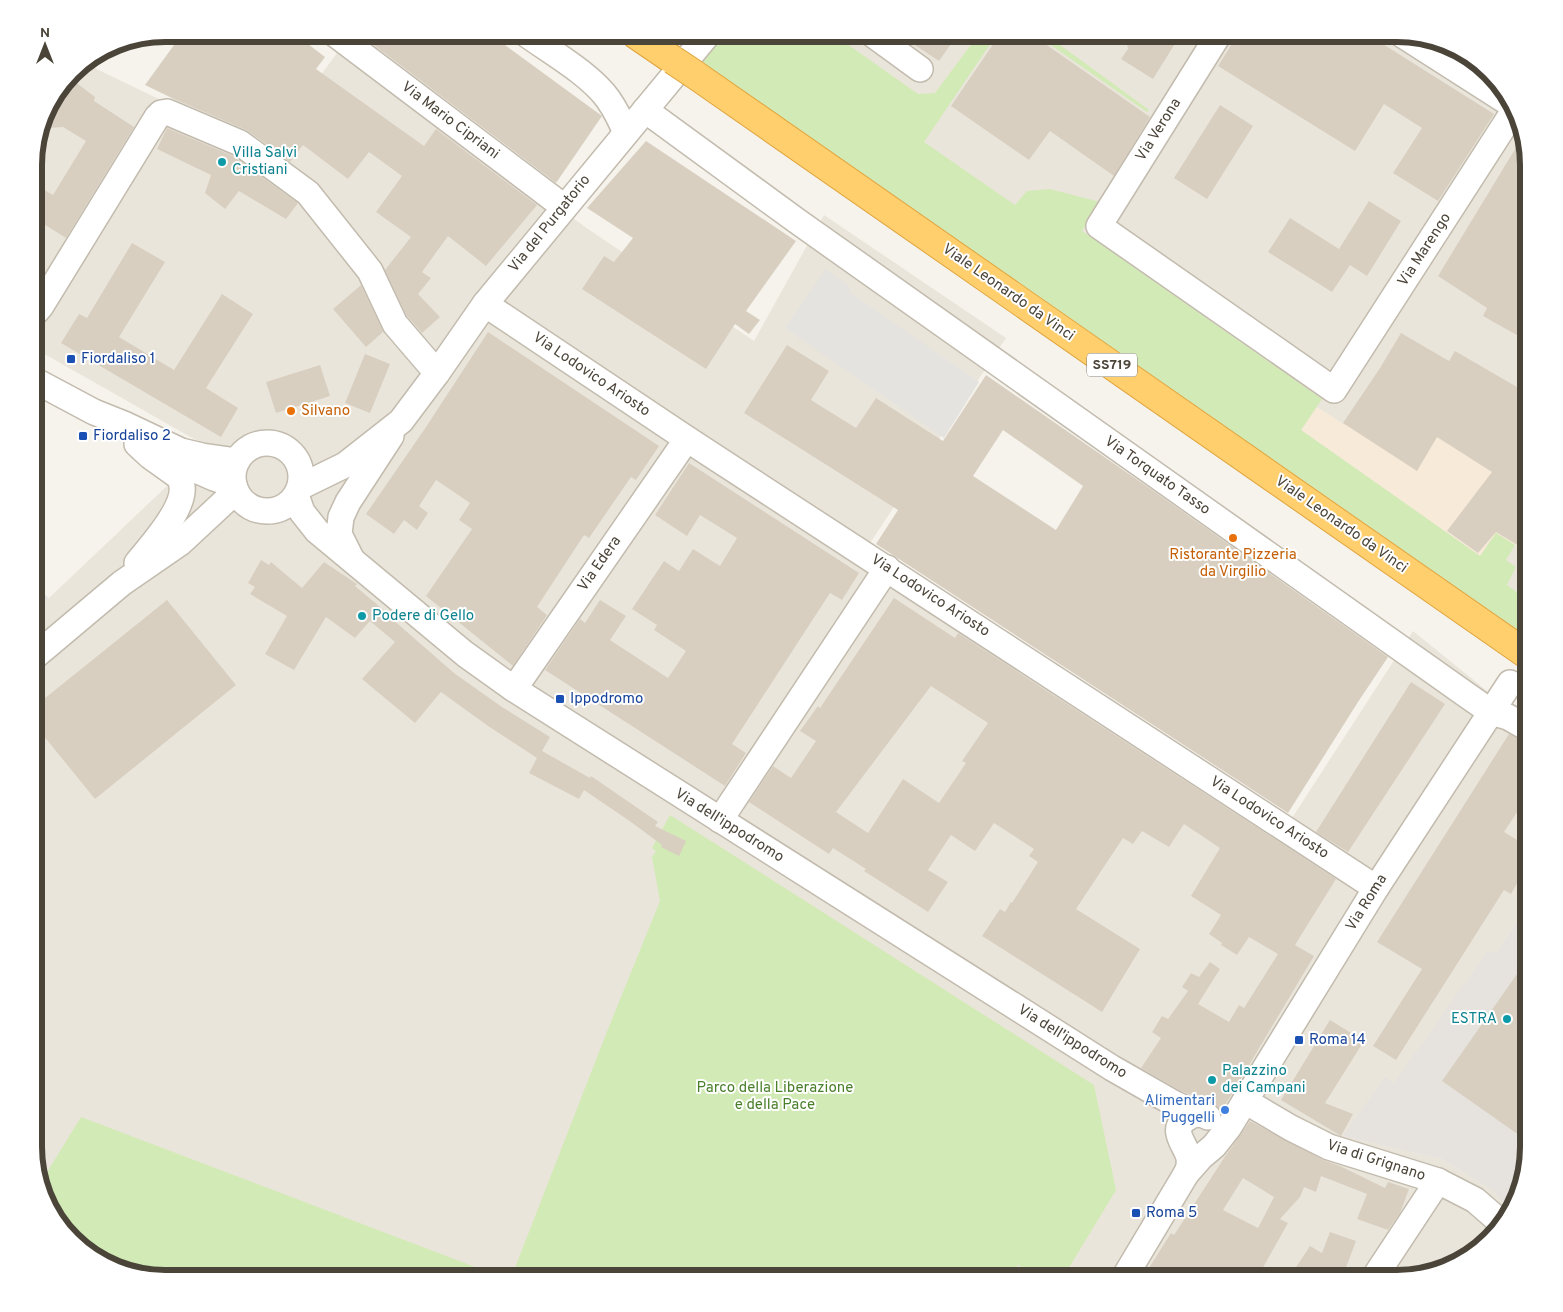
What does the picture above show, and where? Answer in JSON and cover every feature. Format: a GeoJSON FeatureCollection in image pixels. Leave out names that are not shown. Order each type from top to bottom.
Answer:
{"type":"FeatureCollection","features":[{"type":"Feature","properties":{"kind":"highway","name":"Viale Leonardo da Vinci"},"geometry":{"type":"LineString","coordinates":[[647,42],[1520,650]]}},
{"type":"Feature","properties":{"kind":"street","name":"Via Mario Cipriani"},"geometry":{"type":"LineString","coordinates":[[346,42],[564,207]]}},
{"type":"Feature","properties":{"kind":"street"},"geometry":{"type":"LineString","coordinates":[[537,42],[598,87],[613,107],[626,133]]}},
{"type":"Feature","properties":{"kind":"street","name":"Via del Purgatorio"},"geometry":{"type":"LineString","coordinates":[[138,444],[206,475],[241,495],[262,510],[282,508],[290,502],[298,491],[345,465],[401,421],[485,304],[701,42]]}},
{"type":"Feature","properties":{"kind":"street"},"geometry":{"type":"LineString","coordinates":[[883,42],[920,69]]}},
{"type":"Feature","properties":{"kind":"street","name":"Via Verona"},"geometry":{"type":"LineString","coordinates":[[1214,42],[1099,226],[1334,390]]}},
{"type":"Feature","properties":{"kind":"street"},"geometry":{"type":"LineString","coordinates":[[1417,44],[1499,97]]}},
{"type":"Feature","properties":{"kind":"street","name":"Via Torquato Tasso"},"geometry":{"type":"LineString","coordinates":[[645,110],[824,240],[1491,712],[1508,717],[1520,724]]}},
{"type":"Feature","properties":{"kind":"street"},"geometry":{"type":"LineString","coordinates":[[43,303],[157,117],[161,113],[167,112],[240,143],[308,192],[370,271],[395,324],[437,373]]}},
{"type":"Feature","properties":{"kind":"street","name":"Via Marengo"},"geometry":{"type":"LineString","coordinates":[[1334,390],[1510,116]]}},
{"type":"Feature","properties":{"kind":"street","name":"Via Lodovico Ariosto"},"geometry":{"type":"LineString","coordinates":[[485,304],[687,439],[1376,888]]}},
{"type":"Feature","properties":{"kind":"street"},"geometry":{"type":"LineString","coordinates":[[43,385],[94,412],[181,451],[237,461]]}},
{"type":"Feature","properties":{"kind":"street"},"geometry":{"type":"LineString","coordinates":[[94,412],[112,427],[138,444],[150,456],[182,480],[183,493],[173,516],[122,583]]}},
{"type":"Feature","properties":{"kind":"street","name":"Via del Purgatorio"},"geometry":{"type":"LineString","coordinates":[[295,457],[315,458],[334,455],[401,421]]}},
{"type":"Feature","properties":{"kind":"street"},"geometry":{"type":"LineString","coordinates":[[351,558],[339,534],[341,516],[348,502],[401,421]]}},
{"type":"Feature","properties":{"kind":"street","name":"Via Edera"},"geometry":{"type":"LineString","coordinates":[[514,689],[687,439]]}},
{"type":"Feature","properties":{"kind":"street"},"geometry":{"type":"LineString","coordinates":[[43,649],[122,583],[180,543],[241,495],[233,477],[237,461],[251,447],[270,443],[280,445],[295,457],[300,466],[302,476],[298,491]]}},
{"type":"Feature","properties":{"kind":"street","name":"Via dell'ippodromo"},"geometry":{"type":"LineString","coordinates":[[298,491],[302,512],[312,526],[465,654],[514,689],[1112,1068],[1175,1104],[1209,1135]]}},
{"type":"Feature","properties":{"kind":"street"},"geometry":{"type":"LineString","coordinates":[[720,820],[887,568]]}},
{"type":"Feature","properties":{"kind":"street","name":"Via Roma"},"geometry":{"type":"LineString","coordinates":[[1209,1135],[1245,1101],[1376,888],[1510,683]]}},
{"type":"Feature","properties":{"kind":"street","name":"Via di Grignano"},"geometry":{"type":"LineString","coordinates":[[1245,1101],[1291,1128],[1329,1147],[1438,1181],[1475,1200],[1497,1219]]}},
{"type":"Feature","properties":{"kind":"street"},"geometry":{"type":"LineString","coordinates":[[1129,1270],[1186,1174],[1189,1164],[1209,1135]]}},
{"type":"Feature","properties":{"kind":"street"},"geometry":{"type":"LineString","coordinates":[[1379,1270],[1438,1181]]}},
{"type":"Feature","properties":{"kind":"shaded area"},"geometry":{"type":"Polygon","coordinates":[[[702,42],[1398,42],[1430,47],[1452,55],[1466,63],[1485,78],[1504,104],[1514,126],[1520,157],[1520,611],[702,42]]]}},
{"type":"Feature","properties":{"kind":"shaded area"},"geometry":{"type":"Polygon","coordinates":[[[340,49],[588,229],[754,341],[824,215],[1006,338],[868,546],[1292,818],[1413,631],[1520,718],[1520,917],[1496,953],[1488,951],[1394,1084],[1385,1076],[1344,1136],[1441,1159],[1496,1191],[1505,1206],[1490,1228],[1466,1249],[1445,1260],[1422,1267],[1398,1270],[165,1270],[141,1267],[118,1260],[97,1249],[84,1239],[73,1228],[55,1201],[47,1179],[43,1155],[43,604],[208,447],[43,353],[43,157],[45,141],[52,118],[63,97],[78,78],[92,67],[265,150],[340,49]]]}},
{"type":"Feature","properties":{"kind":"shaded area"},"geometry":{"type":"Polygon","coordinates":[[[826,269],[851,288],[849,292],[979,382],[944,438],[785,328],[826,269]]]}},
{"type":"Feature","properties":{"kind":"shaded area"},"geometry":{"type":"Polygon","coordinates":[[[1496,391],[1520,406],[1520,548],[1496,533],[1480,556],[1301,430],[1317,407],[1345,425],[1353,413],[1496,391]]]}},
{"type":"Feature","properties":{"kind":"shaded area"},"geometry":{"type":"Polygon","coordinates":[[[43,594],[49,598],[43,604],[43,594]]]}},
{"type":"Feature","properties":{"kind":"shaded area"},"geometry":{"type":"Polygon","coordinates":[[[1520,917],[1520,1155],[1514,1186],[1505,1206],[1495,1191],[1441,1159],[1343,1136],[1385,1076],[1394,1083],[1488,950],[1496,953],[1520,917]]]}},
{"type":"Feature","properties":{"kind":"shaded area"},"geometry":{"type":"Polygon","coordinates":[[[1018,1265],[1026,1270],[1015,1270],[1018,1265]]]}},
{"type":"Feature","properties":{"kind":"green space"},"geometry":{"type":"Polygon","coordinates":[[[717,42],[844,42],[918,94],[935,93],[973,42],[992,42],[924,142],[1015,205],[1027,191],[1050,189],[1100,202],[1082,231],[1322,399],[1301,430],[1480,556],[1496,533],[1515,545],[1506,560],[1516,567],[1507,585],[1520,594],[1519,631],[701,61],[717,42]]]}},
{"type":"Feature","properties":{"kind":"green space"},"geometry":{"type":"Polygon","coordinates":[[[1046,42],[1056,42],[1149,110],[1147,112],[1046,42]]]}},
{"type":"Feature","properties":{"kind":"green space","name":"Parco della Liberazione e della Pace"},"geometry":{"type":"Polygon","coordinates":[[[670,815],[1094,1085],[1116,1190],[1068,1270],[1026,1270],[1018,1265],[1015,1270],[514,1270],[660,901],[652,857],[656,851],[652,848],[670,815]]]}},
{"type":"Feature","properties":{"kind":"green space"},"geometry":{"type":"Polygon","coordinates":[[[81,1117],[483,1270],[165,1270],[141,1267],[111,1257],[84,1239],[73,1228],[59,1208],[46,1174],[81,1117]]]}},
{"type":"Feature","properties":{"kind":"building"},"geometry":{"type":"Polygon","coordinates":[[[176,42],[305,42],[325,57],[316,69],[424,146],[436,129],[537,205],[486,266],[448,236],[422,272],[431,278],[418,294],[440,317],[422,333],[407,316],[385,270],[411,237],[376,212],[402,176],[369,152],[348,179],[303,145],[290,162],[246,130],[145,85],[176,42]]]}},
{"type":"Feature","properties":{"kind":"building"},"geometry":{"type":"Polygon","coordinates":[[[370,42],[501,42],[602,116],[556,183],[370,42]]]}},
{"type":"Feature","properties":{"kind":"building"},"geometry":{"type":"Polygon","coordinates":[[[910,42],[952,42],[939,61],[910,42]]]}},
{"type":"Feature","properties":{"kind":"building"},"geometry":{"type":"Polygon","coordinates":[[[995,42],[1042,42],[1150,117],[1114,176],[1050,131],[1029,160],[951,106],[995,42]]]}},
{"type":"Feature","properties":{"kind":"building"},"geometry":{"type":"Polygon","coordinates":[[[1127,42],[1176,42],[1153,79],[1121,59],[1128,49],[1127,42]]]}},
{"type":"Feature","properties":{"kind":"building"},"geometry":{"type":"Polygon","coordinates":[[[1233,42],[1380,42],[1494,114],[1438,201],[1393,173],[1422,128],[1384,104],[1355,151],[1218,66],[1233,42]]]}},
{"type":"Feature","properties":{"kind":"building"},"geometry":{"type":"Polygon","coordinates":[[[75,82],[95,97],[94,101],[134,127],[66,238],[43,224],[43,189],[53,195],[86,141],[63,127],[49,128],[75,82]]]}},
{"type":"Feature","properties":{"kind":"building"},"geometry":{"type":"Polygon","coordinates":[[[1220,105],[1253,126],[1207,199],[1174,178],[1220,105]]]}},
{"type":"Feature","properties":{"kind":"building","name":"Villa Salvi Cristiani"},"geometry":{"type":"Polygon","coordinates":[[[167,128],[233,156],[298,203],[286,219],[239,191],[225,209],[205,193],[211,175],[157,149],[167,128]]]}},
{"type":"Feature","properties":{"kind":"building"},"geometry":{"type":"Polygon","coordinates":[[[646,141],[796,241],[746,311],[760,320],[749,334],[735,324],[706,369],[582,289],[604,256],[614,262],[633,238],[587,208],[646,141]]]}},
{"type":"Feature","properties":{"kind":"building"},"geometry":{"type":"Polygon","coordinates":[[[1518,144],[1520,157],[1520,337],[1483,316],[1487,308],[1438,276],[1518,144]]]}},
{"type":"Feature","properties":{"kind":"building"},"geometry":{"type":"Polygon","coordinates":[[[1369,201],[1401,221],[1367,276],[1350,265],[1332,292],[1268,252],[1290,218],[1339,249],[1369,201]]]}},
{"type":"Feature","properties":{"kind":"building"},"geometry":{"type":"Polygon","coordinates":[[[132,243],[165,262],[119,337],[174,370],[222,294],[253,314],[206,388],[238,408],[221,437],[61,343],[79,314],[87,318],[132,243]]]}},
{"type":"Feature","properties":{"kind":"building"},"geometry":{"type":"Polygon","coordinates":[[[361,285],[383,332],[366,347],[333,309],[361,285]]]}},
{"type":"Feature","properties":{"kind":"building"},"geometry":{"type":"Polygon","coordinates":[[[488,332],[659,446],[636,480],[631,477],[589,538],[584,535],[537,607],[547,615],[513,666],[426,596],[472,529],[459,520],[470,503],[436,480],[419,506],[428,513],[417,530],[404,520],[394,534],[366,514],[488,332]]]}},
{"type":"Feature","properties":{"kind":"building"},"geometry":{"type":"Polygon","coordinates":[[[1401,333],[1449,361],[1455,351],[1520,389],[1520,547],[1496,532],[1478,553],[1447,531],[1492,472],[1437,437],[1417,471],[1343,423],[1401,333]]]}},
{"type":"Feature","properties":{"kind":"building"},"geometry":{"type":"Polygon","coordinates":[[[787,345],[829,371],[811,400],[856,428],[876,398],[943,441],[986,375],[1388,657],[1288,813],[876,544],[898,510],[744,413],[787,345]],[[1003,430],[973,476],[1056,530],[1083,486],[1003,430]]]}},
{"type":"Feature","properties":{"kind":"building"},"geometry":{"type":"Polygon","coordinates":[[[365,354],[390,364],[370,413],[345,403],[365,354]]]}},
{"type":"Feature","properties":{"kind":"building"},"geometry":{"type":"Polygon","coordinates":[[[320,365],[330,396],[276,413],[266,382],[320,365]]]}},
{"type":"Feature","properties":{"kind":"building"},"geometry":{"type":"Polygon","coordinates":[[[689,463],[859,573],[842,600],[830,593],[732,744],[746,753],[725,786],[545,670],[580,619],[585,623],[600,600],[626,616],[610,640],[668,678],[686,651],[654,630],[657,625],[632,609],[664,561],[679,571],[693,549],[720,566],[737,538],[700,515],[687,536],[655,515],[689,463]]]}},
{"type":"Feature","properties":{"kind":"building"},"geometry":{"type":"Polygon","coordinates":[[[261,560],[269,565],[271,562],[302,588],[324,562],[357,584],[355,586],[454,673],[502,707],[550,737],[542,751],[590,778],[591,776],[658,822],[655,826],[686,841],[679,856],[661,847],[662,845],[631,822],[584,790],[579,799],[529,773],[537,758],[441,692],[415,723],[362,679],[395,642],[370,621],[355,638],[326,617],[294,670],[265,654],[287,616],[250,594],[255,587],[248,583],[261,560]]]}},
{"type":"Feature","properties":{"kind":"building"},"geometry":{"type":"Polygon","coordinates":[[[894,598],[955,638],[958,633],[1336,879],[1295,945],[1314,956],[1221,1112],[1214,1104],[1181,1091],[1141,1068],[1161,1038],[1152,1032],[1162,1016],[1168,1019],[1188,991],[1182,987],[1191,973],[1199,977],[1210,962],[1220,969],[1198,1004],[1229,1022],[1239,1005],[1244,1008],[1278,954],[1249,937],[1237,955],[1221,945],[1222,943],[1209,934],[1221,915],[1191,896],[1220,848],[1184,824],[1169,847],[1142,831],[1133,844],[1123,838],[1076,909],[1140,949],[1102,1012],[982,936],[1000,909],[1005,912],[1012,903],[1038,862],[1029,856],[1034,849],[994,823],[975,851],[951,835],[928,870],[948,882],[928,912],[864,871],[866,869],[833,848],[829,854],[749,802],[773,766],[791,778],[816,741],[800,731],[818,706],[820,708],[894,598]],[[931,686],[836,812],[868,833],[903,779],[939,803],[966,763],[962,761],[988,723],[931,686]]]}},
{"type":"Feature","properties":{"kind":"building"},"geometry":{"type":"Polygon","coordinates":[[[167,600],[236,685],[95,799],[43,735],[43,700],[167,600]]]}},
{"type":"Feature","properties":{"kind":"building"},"geometry":{"type":"Polygon","coordinates":[[[1411,682],[1445,704],[1348,852],[1316,832],[1411,682]]]}},
{"type":"Feature","properties":{"kind":"building"},"geometry":{"type":"Polygon","coordinates":[[[1509,734],[1520,740],[1520,808],[1504,832],[1520,842],[1520,878],[1511,894],[1504,890],[1396,1060],[1373,1046],[1422,969],[1377,942],[1509,734]]]}},
{"type":"Feature","properties":{"kind":"building","name":"ESTRA"},"geometry":{"type":"Polygon","coordinates":[[[1520,970],[1520,1136],[1442,1081],[1520,970]]]}},
{"type":"Feature","properties":{"kind":"building"},"geometry":{"type":"Polygon","coordinates":[[[1330,1020],[1364,1041],[1325,1103],[1353,1114],[1341,1136],[1281,1100],[1330,1020]]]}},
{"type":"Feature","properties":{"kind":"building"},"geometry":{"type":"Polygon","coordinates":[[[1250,1121],[1323,1160],[1340,1166],[1385,1188],[1388,1182],[1409,1189],[1400,1213],[1388,1230],[1357,1219],[1367,1194],[1321,1176],[1316,1192],[1304,1187],[1300,1197],[1280,1219],[1288,1223],[1262,1270],[1148,1270],[1171,1233],[1174,1235],[1250,1121]],[[1243,1178],[1223,1210],[1258,1228],[1274,1197],[1243,1178]]]}},
{"type":"Feature","properties":{"kind":"building"},"geometry":{"type":"Polygon","coordinates":[[[1330,1232],[1356,1241],[1345,1270],[1294,1270],[1310,1246],[1322,1253],[1330,1232]]]}},
{"type":"Feature","properties":{"kind":"place","name":"Villa Salvi Cristiani"},"geometry":{"type":"Point","coordinates":[222,162]}},
{"type":"Feature","properties":{"kind":"place","name":"Fiordaliso 1"},"geometry":{"type":"Point","coordinates":[71,359]}},
{"type":"Feature","properties":{"kind":"place","name":"Silvano"},"geometry":{"type":"Point","coordinates":[291,411]}},
{"type":"Feature","properties":{"kind":"place","name":"Fiordaliso 2"},"geometry":{"type":"Point","coordinates":[83,436]}},
{"type":"Feature","properties":{"kind":"place","name":"Ristorante Pizzeria da Virgilio"},"geometry":{"type":"Point","coordinates":[1233,538]}},
{"type":"Feature","properties":{"kind":"place","name":"Podere di Gello"},"geometry":{"type":"Point","coordinates":[362,616]}},
{"type":"Feature","properties":{"kind":"place","name":"Ippodromo"},"geometry":{"type":"Point","coordinates":[560,699]}},
{"type":"Feature","properties":{"kind":"place","name":"ESTRA"},"geometry":{"type":"Point","coordinates":[1507,1019]}},
{"type":"Feature","properties":{"kind":"place","name":"Roma 14"},"geometry":{"type":"Point","coordinates":[1299,1040]}},
{"type":"Feature","properties":{"kind":"place","name":"Palazzino dei Campani"},"geometry":{"type":"Point","coordinates":[1212,1080]}},
{"type":"Feature","properties":{"kind":"place","name":"Alimentari Puggelli"},"geometry":{"type":"Point","coordinates":[1225,1110]}},
{"type":"Feature","properties":{"kind":"place","name":"Roma 5"},"geometry":{"type":"Point","coordinates":[1136,1213]}}]}
